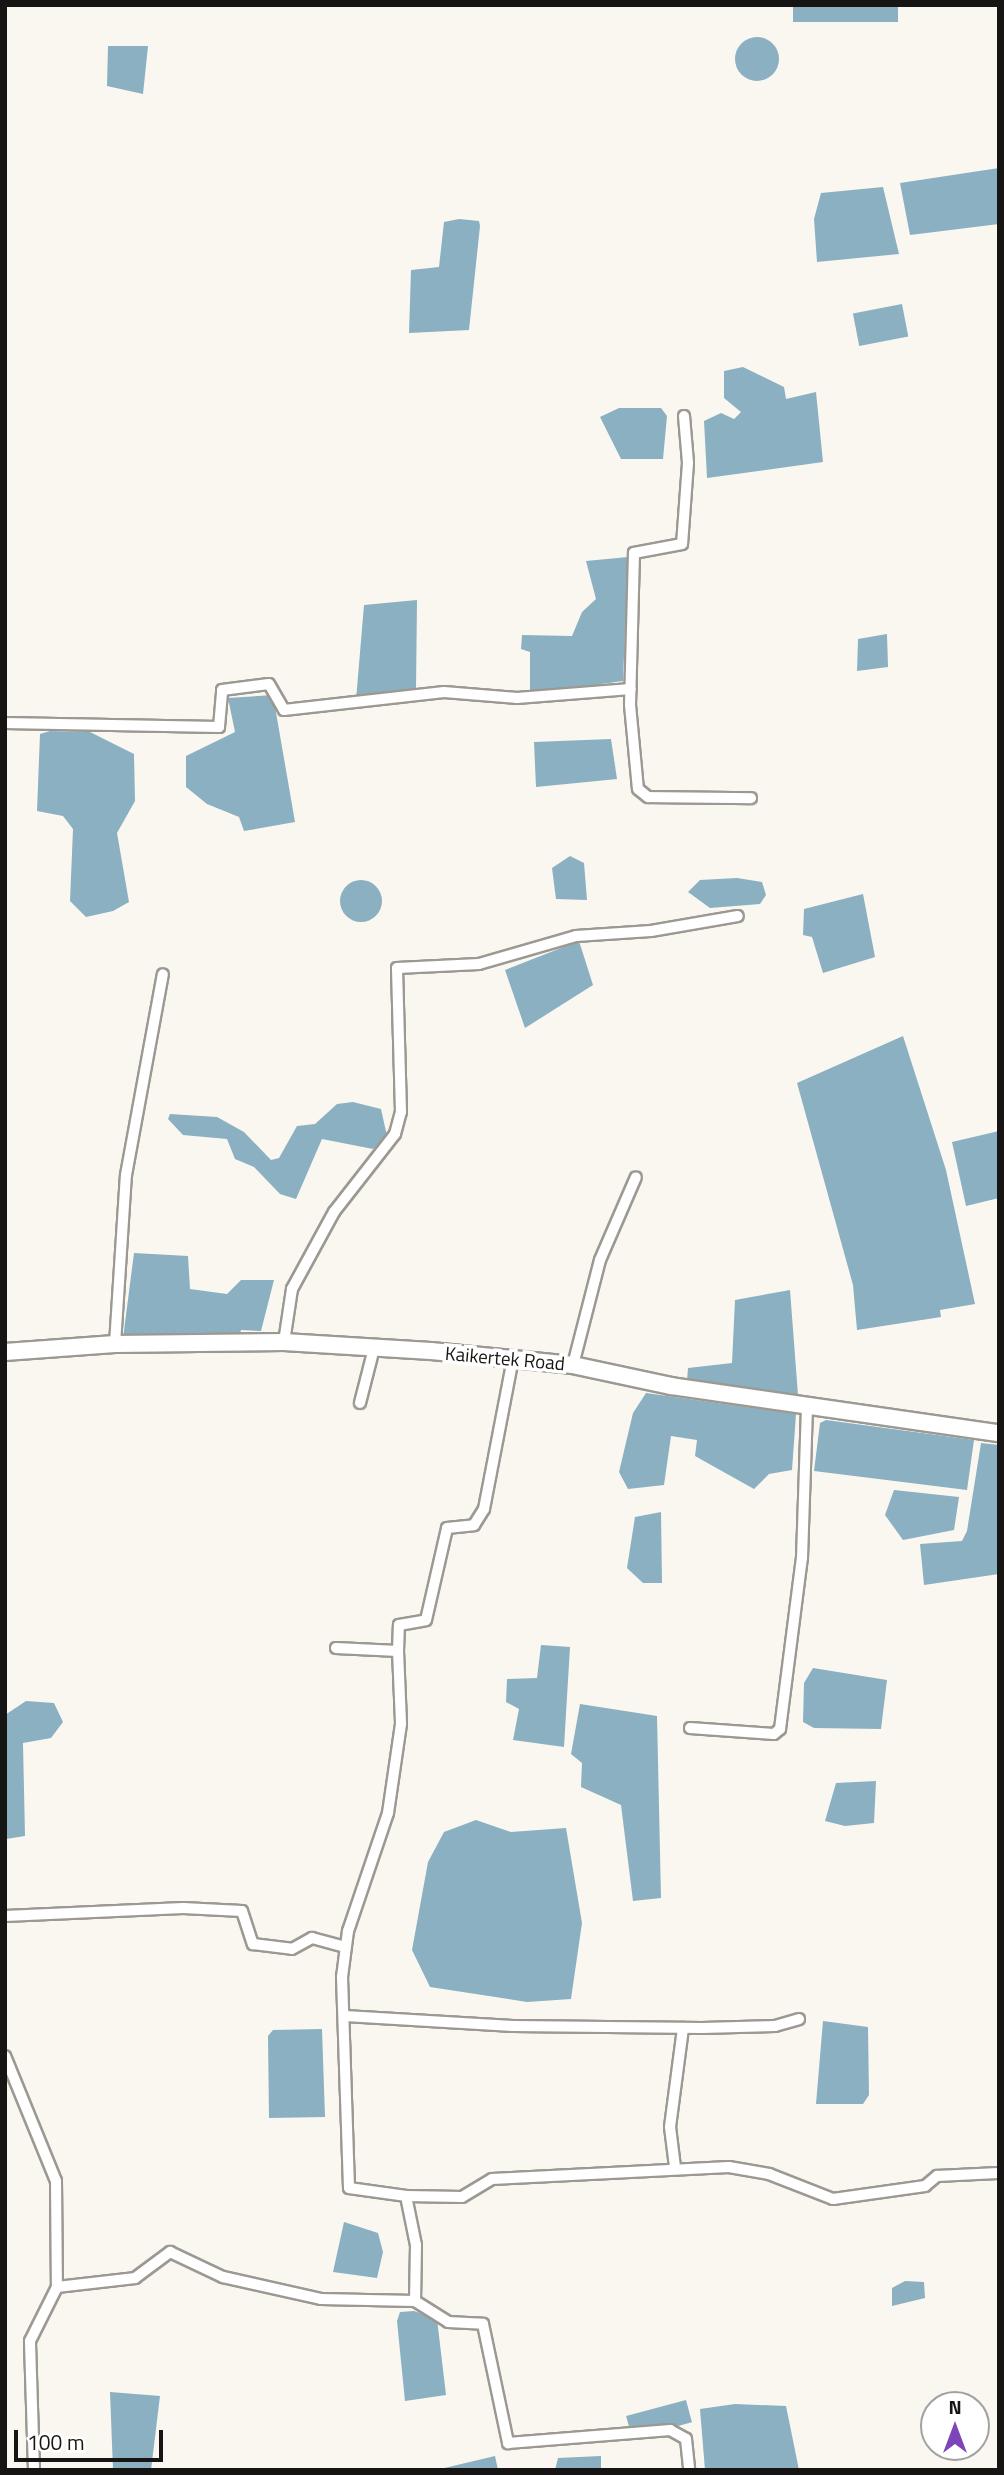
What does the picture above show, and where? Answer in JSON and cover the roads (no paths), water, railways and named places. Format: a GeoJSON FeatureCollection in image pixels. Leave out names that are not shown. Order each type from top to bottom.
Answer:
{"type":"FeatureCollection","features":[{"type":"Feature","properties":{"kind":"main road","name":"Kaikertek Road"},"geometry":{"type":"LineString","coordinates":[[5,1352],[115,1344],[284,1342],[513,1358],[573,1364],[807,1407],[999,1433]]}},
{"type":"Feature","properties":{"kind":"street"},"geometry":{"type":"LineString","coordinates":[[684,416],[688,463],[682,544],[634,553],[631,689],[634,765],[641,794],[751,797]]}},
{"type":"Feature","properties":{"kind":"street"},"geometry":{"type":"LineString","coordinates":[[5,723],[219,727],[222,690],[269,684],[284,710],[444,692],[517,698],[631,689]]}},
{"type":"Feature","properties":{"kind":"street"},"geometry":{"type":"LineString","coordinates":[[284,1342],[292,1289],[334,1212],[395,1134],[401,1112],[397,968],[479,964],[576,936],[651,931],[738,916]]}},
{"type":"Feature","properties":{"kind":"street"},"geometry":{"type":"LineString","coordinates":[[115,1344],[127,1175],[163,974]]}},
{"type":"Feature","properties":{"kind":"street"},"geometry":{"type":"LineString","coordinates":[[573,1364],[600,1259],[636,1177]]}},
{"type":"Feature","properties":{"kind":"street"},"geometry":{"type":"LineString","coordinates":[[360,1403],[374,1348]]}},
{"type":"Feature","properties":{"kind":"street"},"geometry":{"type":"LineString","coordinates":[[513,1358],[484,1509],[474,1525],[447,1528],[426,1620],[400,1625],[398,1651],[401,1724],[388,1813],[374,1841],[346,1947],[349,2188],[406,2196],[462,2197],[492,2179],[563,2179],[675,2167],[769,2174],[833,2199],[925,2186],[937,2176],[999,2173]]}},
{"type":"Feature","properties":{"kind":"street"},"geometry":{"type":"LineString","coordinates":[[690,1728],[774,1734],[780,1729],[802,1558],[807,1407]]}},
{"type":"Feature","properties":{"kind":"street"},"geometry":{"type":"LineString","coordinates":[[337,1648],[398,1651]]}},
{"type":"Feature","properties":{"kind":"street"},"geometry":{"type":"LineString","coordinates":[[5,1916],[183,1908],[242,1911],[253,1944],[292,1949],[312,1938],[346,1947]]}},
{"type":"Feature","properties":{"kind":"street"},"geometry":{"type":"LineString","coordinates":[[345,2016],[513,2026],[683,2028],[775,2025],[799,2019]]}},
{"type":"Feature","properties":{"kind":"street"},"geometry":{"type":"LineString","coordinates":[[675,2167],[670,2126],[683,2028]]}},
{"type":"Feature","properties":{"kind":"street"},"geometry":{"type":"LineString","coordinates":[[5,2056],[7,2071],[57,2181],[57,2287],[30,2341],[34,2470]]}},
{"type":"Feature","properties":{"kind":"street"},"geometry":{"type":"LineString","coordinates":[[406,2196],[416,2245],[415,2301]]}},
{"type":"Feature","properties":{"kind":"street"},"geometry":{"type":"LineString","coordinates":[[57,2287],[135,2278],[158,2256],[170,2252],[223,2277],[321,2299],[415,2301],[448,2322],[483,2324],[508,2443],[670,2430],[687,2439],[689,2470]]}},
{"type":"Feature","properties":{"kind":"water"},"geometry":{"type":"Polygon","coordinates":[[[793,5],[898,5],[898,22],[793,22],[793,5]]]}},
{"type":"Feature","properties":{"kind":"water"},"geometry":{"type":"Polygon","coordinates":[[[757,37],[772,44],[779,59],[772,74],[757,81],[742,74],[735,59],[742,44],[757,37]]]}},
{"type":"Feature","properties":{"kind":"water"},"geometry":{"type":"Polygon","coordinates":[[[108,46],[148,46],[143,94],[107,86],[108,46]]]}},
{"type":"Feature","properties":{"kind":"water"},"geometry":{"type":"Polygon","coordinates":[[[999,168],[999,224],[910,235],[900,183],[999,168]]]}},
{"type":"Feature","properties":{"kind":"water"},"geometry":{"type":"Polygon","coordinates":[[[883,187],[899,254],[817,262],[814,219],[821,193],[883,187]]]}},
{"type":"Feature","properties":{"kind":"water"},"geometry":{"type":"Polygon","coordinates":[[[459,219],[479,221],[480,226],[469,330],[409,333],[411,270],[439,267],[444,222],[459,219]]]}},
{"type":"Feature","properties":{"kind":"water"},"geometry":{"type":"Polygon","coordinates":[[[902,304],[908,336],[859,346],[853,314],[902,304]]]}},
{"type":"Feature","properties":{"kind":"water"},"geometry":{"type":"Polygon","coordinates":[[[743,367],[784,387],[786,399],[816,392],[823,462],[707,478],[704,421],[721,413],[734,419],[741,412],[724,398],[724,371],[743,367]]]}},
{"type":"Feature","properties":{"kind":"water"},"geometry":{"type":"Polygon","coordinates":[[[619,408],[661,408],[667,416],[663,459],[621,459],[600,417],[619,408]]]}},
{"type":"Feature","properties":{"kind":"water"},"geometry":{"type":"Polygon","coordinates":[[[628,557],[623,681],[530,694],[530,652],[521,649],[522,635],[572,636],[582,612],[596,599],[586,561],[628,557]]]}},
{"type":"Feature","properties":{"kind":"water"},"geometry":{"type":"Polygon","coordinates":[[[417,600],[416,689],[356,700],[364,605],[417,600]]]}},
{"type":"Feature","properties":{"kind":"water"},"geometry":{"type":"Polygon","coordinates":[[[887,634],[888,667],[857,671],[858,639],[887,634]]]}},
{"type":"Feature","properties":{"kind":"water"},"geometry":{"type":"Polygon","coordinates":[[[273,695],[295,822],[244,831],[239,817],[207,804],[186,787],[186,756],[235,732],[228,698],[273,695]]]}},
{"type":"Feature","properties":{"kind":"water"},"geometry":{"type":"Polygon","coordinates":[[[50,731],[90,732],[134,754],[135,801],[117,833],[129,902],[113,911],[86,917],[70,901],[73,829],[63,816],[37,811],[40,734],[50,731]]]}},
{"type":"Feature","properties":{"kind":"water"},"geometry":{"type":"Polygon","coordinates":[[[611,739],[617,779],[536,787],[534,742],[611,739]]]}},
{"type":"Feature","properties":{"kind":"water"},"geometry":{"type":"Polygon","coordinates":[[[570,856],[584,863],[587,900],[556,899],[552,868],[570,856]]]}},
{"type":"Feature","properties":{"kind":"water"},"geometry":{"type":"Polygon","coordinates":[[[737,878],[762,882],[766,895],[760,904],[710,908],[688,892],[700,880],[737,878]]]}},
{"type":"Feature","properties":{"kind":"water"},"geometry":{"type":"Polygon","coordinates":[[[361,880],[376,886],[382,901],[376,916],[361,922],[346,916],[340,901],[346,886],[361,880]]]}},
{"type":"Feature","properties":{"kind":"water"},"geometry":{"type":"Polygon","coordinates":[[[863,894],[875,957],[823,973],[812,937],[803,935],[804,909],[863,894]]]}},
{"type":"Feature","properties":{"kind":"water"},"geometry":{"type":"Polygon","coordinates":[[[579,941],[593,985],[525,1028],[505,970],[579,941]]]}},
{"type":"Feature","properties":{"kind":"water"},"geometry":{"type":"Polygon","coordinates":[[[903,1036],[946,1170],[975,1304],[940,1310],[941,1317],[857,1330],[853,1285],[797,1083],[903,1036]]]}},
{"type":"Feature","properties":{"kind":"water"},"geometry":{"type":"Polygon","coordinates":[[[353,1102],[381,1109],[387,1136],[373,1149],[322,1139],[296,1199],[280,1194],[254,1167],[235,1159],[227,1139],[183,1135],[168,1119],[170,1114],[217,1117],[244,1132],[271,1160],[279,1158],[297,1126],[315,1124],[337,1104],[353,1102]]]}},
{"type":"Feature","properties":{"kind":"water"},"geometry":{"type":"Polygon","coordinates":[[[999,1131],[999,1198],[966,1206],[952,1142],[999,1131]]]}},
{"type":"Feature","properties":{"kind":"water"},"geometry":{"type":"Polygon","coordinates":[[[134,1253],[188,1256],[190,1289],[227,1294],[241,1280],[274,1280],[261,1331],[241,1330],[239,1339],[123,1338],[134,1253]]]}},
{"type":"Feature","properties":{"kind":"water"},"geometry":{"type":"Polygon","coordinates":[[[790,1290],[798,1395],[687,1381],[688,1368],[732,1363],[735,1300],[790,1290]]]}},
{"type":"Feature","properties":{"kind":"water"},"geometry":{"type":"Polygon","coordinates":[[[646,1393],[796,1414],[792,1470],[769,1474],[754,1489],[695,1456],[697,1440],[671,1436],[664,1485],[628,1489],[619,1472],[633,1413],[646,1393]]]}},
{"type":"Feature","properties":{"kind":"water"},"geometry":{"type":"Polygon","coordinates":[[[826,1420],[974,1440],[967,1490],[814,1471],[820,1423],[826,1420]]]}},
{"type":"Feature","properties":{"kind":"water"},"geometry":{"type":"Polygon","coordinates":[[[981,1443],[999,1445],[999,1574],[924,1585],[920,1544],[962,1541],[967,1531],[981,1443]]]}},
{"type":"Feature","properties":{"kind":"water"},"geometry":{"type":"Polygon","coordinates":[[[894,1490],[959,1497],[954,1530],[903,1540],[885,1515],[894,1490]]]}},
{"type":"Feature","properties":{"kind":"water"},"geometry":{"type":"Polygon","coordinates":[[[661,1512],[662,1583],[643,1583],[627,1568],[635,1517],[661,1512]]]}},
{"type":"Feature","properties":{"kind":"water"},"geometry":{"type":"Polygon","coordinates":[[[541,1645],[570,1647],[564,1747],[513,1740],[519,1709],[506,1702],[507,1679],[537,1678],[541,1645]]]}},
{"type":"Feature","properties":{"kind":"water"},"geometry":{"type":"Polygon","coordinates":[[[813,1668],[887,1680],[881,1729],[814,1728],[803,1722],[804,1683],[813,1668]]]}},
{"type":"Feature","properties":{"kind":"water"},"geometry":{"type":"Polygon","coordinates":[[[26,1701],[54,1703],[63,1722],[51,1738],[23,1743],[25,1836],[6,1839],[5,1715],[26,1701]]]}},
{"type":"Feature","properties":{"kind":"water"},"geometry":{"type":"Polygon","coordinates":[[[580,1704],[657,1716],[661,1898],[633,1901],[621,1805],[581,1787],[582,1763],[571,1754],[580,1704]]]}},
{"type":"Feature","properties":{"kind":"water"},"geometry":{"type":"Polygon","coordinates":[[[876,1781],[874,1823],[845,1826],[825,1821],[836,1783],[876,1781]]]}},
{"type":"Feature","properties":{"kind":"water"},"geometry":{"type":"Polygon","coordinates":[[[476,1820],[511,1832],[566,1828],[582,1923],[571,1999],[527,2002],[430,1987],[412,1950],[428,1862],[444,1832],[476,1820]]]}},
{"type":"Feature","properties":{"kind":"water"},"geometry":{"type":"Polygon","coordinates":[[[823,2021],[868,2027],[869,2095],[863,2104],[816,2104],[823,2021]]]}},
{"type":"Feature","properties":{"kind":"water"},"geometry":{"type":"Polygon","coordinates":[[[322,2029],[325,2117],[269,2118],[268,2036],[273,2030],[322,2029]]]}},
{"type":"Feature","properties":{"kind":"water"},"geometry":{"type":"Polygon","coordinates":[[[344,2222],[378,2233],[383,2252],[377,2278],[333,2272],[344,2222]]]}},
{"type":"Feature","properties":{"kind":"water"},"geometry":{"type":"Polygon","coordinates":[[[905,2281],[924,2282],[925,2298],[892,2306],[892,2288],[905,2281]]]}},
{"type":"Feature","properties":{"kind":"water"},"geometry":{"type":"Polygon","coordinates":[[[414,2311],[437,2319],[446,2395],[405,2401],[397,2321],[400,2312],[414,2311]]]}},
{"type":"Feature","properties":{"kind":"water"},"geometry":{"type":"Polygon","coordinates":[[[110,2392],[160,2396],[151,2470],[113,2470],[110,2392]]]}},
{"type":"Feature","properties":{"kind":"water"},"geometry":{"type":"Polygon","coordinates":[[[686,2400],[692,2422],[632,2438],[626,2416],[686,2400]]]}},
{"type":"Feature","properties":{"kind":"water"},"geometry":{"type":"Polygon","coordinates":[[[735,2404],[786,2406],[799,2470],[705,2470],[700,2409],[735,2404]]]}},
{"type":"Feature","properties":{"kind":"water"},"geometry":{"type":"Polygon","coordinates":[[[495,2456],[498,2470],[436,2470],[495,2456]]]}},
{"type":"Feature","properties":{"kind":"water"},"geometry":{"type":"Polygon","coordinates":[[[601,2456],[601,2470],[555,2470],[558,2458],[601,2456]]]}}]}
